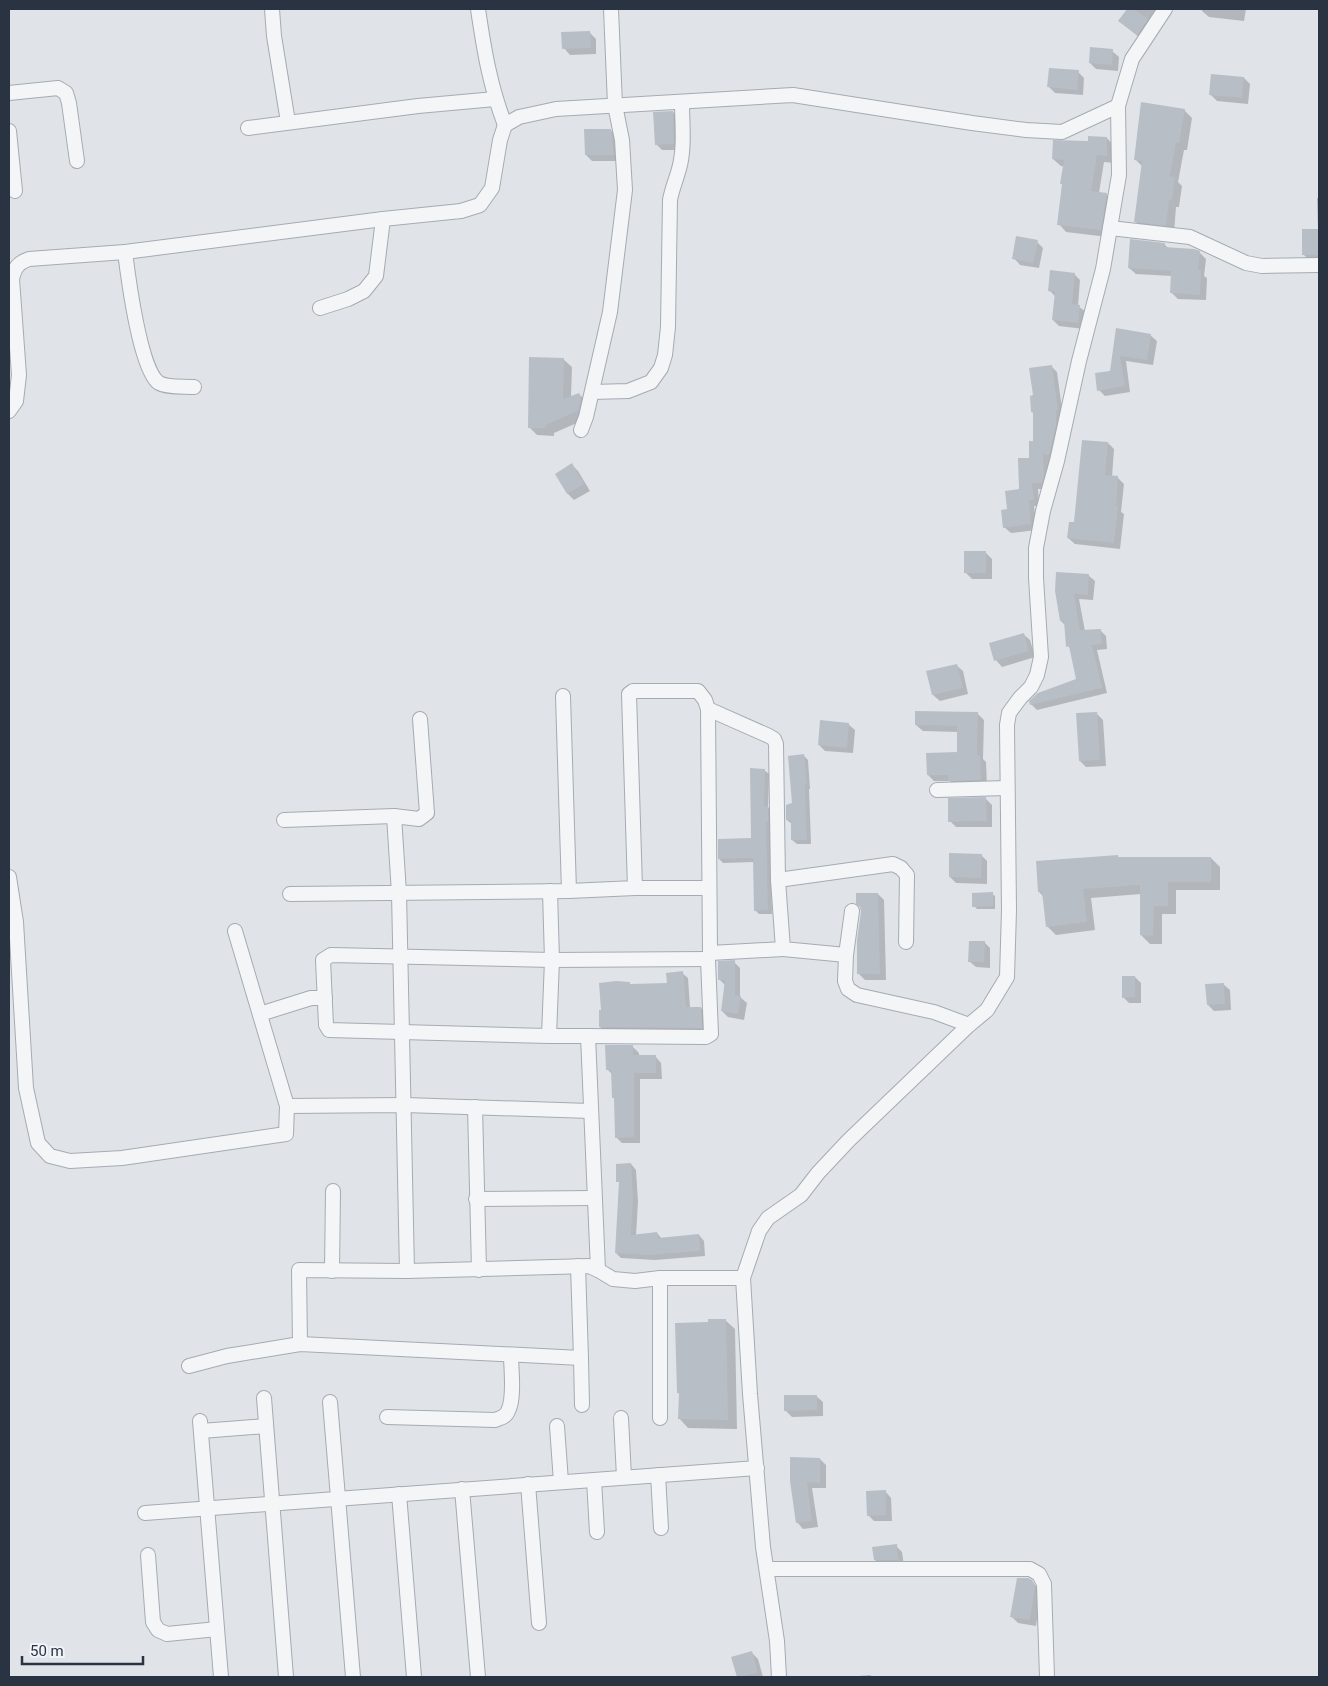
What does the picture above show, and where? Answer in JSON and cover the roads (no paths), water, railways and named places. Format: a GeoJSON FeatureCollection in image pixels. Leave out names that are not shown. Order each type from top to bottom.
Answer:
{"type":"FeatureCollection","features":[{"type":"Feature","properties":{"kind":"street"},"geometry":{"type":"LineString","coordinates":[[272,9],[274,36],[288,122]]}},
{"type":"Feature","properties":{"kind":"street"},"geometry":{"type":"LineString","coordinates":[[478,9],[488,72],[495,99],[506,125]]}},
{"type":"Feature","properties":{"kind":"street"},"geometry":{"type":"LineString","coordinates":[[581,430],[586,417],[610,312],[625,190],[622,140],[614,105],[611,9]]}},
{"type":"Feature","properties":{"kind":"street"},"geometry":{"type":"LineString","coordinates":[[779,1677],[777,1641],[767,1569],[757,1468],[743,1278],[759,1231],[768,1218],[801,1195],[818,1173],[849,1140],[987,1010],[1007,977],[1009,910],[1006,788],[1009,713],[1031,687],[1037,675],[1041,657],[1036,548],[1043,511],[1057,461],[1077,370],[1103,269],[1119,175],[1118,106],[1132,59],[1164,9]]}},
{"type":"Feature","properties":{"kind":"street"},"geometry":{"type":"LineString","coordinates":[[9,93],[58,88],[66,94],[69,103],[77,161]]}},
{"type":"Feature","properties":{"kind":"street"},"geometry":{"type":"LineString","coordinates":[[9,411],[16,401],[19,375],[12,279],[15,267],[21,262],[29,259],[125,252],[461,211],[480,205],[492,188],[500,140],[506,125],[519,117],[556,109],[793,95],[972,123],[1026,130],[1062,132],[1118,106]]}},
{"type":"Feature","properties":{"kind":"street"},"geometry":{"type":"LineString","coordinates":[[248,128],[418,106],[495,99]]}},
{"type":"Feature","properties":{"kind":"street"},"geometry":{"type":"LineString","coordinates":[[592,392],[628,392],[651,382],[662,368],[668,327],[670,200],[681,153],[682,102]]}},
{"type":"Feature","properties":{"kind":"street"},"geometry":{"type":"LineString","coordinates":[[9,131],[15,191]]}},
{"type":"Feature","properties":{"kind":"street"},"geometry":{"type":"LineString","coordinates":[[320,308],[348,299],[364,291],[376,276],[384,219]]}},
{"type":"Feature","properties":{"kind":"street"},"geometry":{"type":"LineString","coordinates":[[1110,228],[1190,238],[1246,263],[1262,266],[1319,265]]}},
{"type":"Feature","properties":{"kind":"street"},"geometry":{"type":"LineString","coordinates":[[125,252],[139,332],[149,369],[160,384],[194,387]]}},
{"type":"Feature","properties":{"kind":"street"},"geometry":{"type":"LineString","coordinates":[[636,888],[629,694],[632,691],[698,691],[705,700],[708,709],[708,888],[709,956],[712,1031],[709,1036],[549,1036],[329,1030],[326,1025],[323,960],[331,955],[552,960],[709,956],[783,949],[846,955]]}},
{"type":"Feature","properties":{"kind":"street"},"geometry":{"type":"LineString","coordinates":[[563,696],[569,891]]}},
{"type":"Feature","properties":{"kind":"street"},"geometry":{"type":"LineString","coordinates":[[708,709],[774,739],[776,744],[778,880],[783,949]]}},
{"type":"Feature","properties":{"kind":"street"},"geometry":{"type":"LineString","coordinates":[[284,820],[394,816],[419,819],[427,814],[420,719]]}},
{"type":"Feature","properties":{"kind":"street"},"geometry":{"type":"LineString","coordinates":[[937,790],[1006,788]]}},
{"type":"Feature","properties":{"kind":"street"},"geometry":{"type":"LineString","coordinates":[[394,816],[399,893],[405,1105],[407,1271]]}},
{"type":"Feature","properties":{"kind":"street"},"geometry":{"type":"LineString","coordinates":[[778,880],[893,864],[907,875],[906,942]]}},
{"type":"Feature","properties":{"kind":"street"},"geometry":{"type":"LineString","coordinates":[[9,877],[16,922],[26,1088],[38,1143],[50,1156],[70,1161],[122,1158],[286,1134],[287,1106],[235,931]]}},
{"type":"Feature","properties":{"kind":"street"},"geometry":{"type":"LineString","coordinates":[[290,894],[708,888]]}},
{"type":"Feature","properties":{"kind":"street"},"geometry":{"type":"LineString","coordinates":[[549,1036],[552,960],[550,891]]}},
{"type":"Feature","properties":{"kind":"street"},"geometry":{"type":"LineString","coordinates":[[852,911],[846,955],[845,981],[848,989],[858,995],[934,1012],[969,1025]]}},
{"type":"Feature","properties":{"kind":"street"},"geometry":{"type":"LineString","coordinates":[[260,1014],[311,998],[325,998]]}},
{"type":"Feature","properties":{"kind":"street"},"geometry":{"type":"LineString","coordinates":[[588,1036],[598,1270]]}},
{"type":"Feature","properties":{"kind":"street"},"geometry":{"type":"LineString","coordinates":[[287,1106],[405,1105],[590,1111]]}},
{"type":"Feature","properties":{"kind":"street"},"geometry":{"type":"LineString","coordinates":[[475,1107],[479,1270]]}},
{"type":"Feature","properties":{"kind":"street"},"geometry":{"type":"LineString","coordinates":[[332,1271],[333,1191]]}},
{"type":"Feature","properties":{"kind":"street"},"geometry":{"type":"LineString","coordinates":[[476,1199],[594,1198]]}},
{"type":"Feature","properties":{"kind":"street"},"geometry":{"type":"LineString","coordinates":[[578,1266],[582,1405]]}},
{"type":"Feature","properties":{"kind":"street"},"geometry":{"type":"LineString","coordinates":[[300,1344],[299,1270],[407,1271],[588,1266],[613,1279],[635,1281],[660,1278],[743,1278]]}},
{"type":"Feature","properties":{"kind":"street"},"geometry":{"type":"LineString","coordinates":[[660,1278],[660,1418]]}},
{"type":"Feature","properties":{"kind":"street"},"geometry":{"type":"LineString","coordinates":[[188,1366],[227,1356],[300,1344],[580,1358]]}},
{"type":"Feature","properties":{"kind":"street"},"geometry":{"type":"LineString","coordinates":[[387,1417],[495,1420],[502,1418],[508,1412],[511,1395],[511,1354]]}},
{"type":"Feature","properties":{"kind":"street"},"geometry":{"type":"LineString","coordinates":[[264,1398],[286,1677]]}},
{"type":"Feature","properties":{"kind":"street"},"geometry":{"type":"LineString","coordinates":[[330,1402],[353,1677]]}},
{"type":"Feature","properties":{"kind":"street"},"geometry":{"type":"LineString","coordinates":[[621,1418],[624,1477]]}},
{"type":"Feature","properties":{"kind":"street"},"geometry":{"type":"LineString","coordinates":[[222,1677],[200,1426],[266,1426]]}},
{"type":"Feature","properties":{"kind":"street"},"geometry":{"type":"LineString","coordinates":[[557,1426],[561,1482]]}},
{"type":"Feature","properties":{"kind":"street"},"geometry":{"type":"LineString","coordinates":[[145,1513],[757,1468]]}},
{"type":"Feature","properties":{"kind":"street"},"geometry":{"type":"LineString","coordinates":[[658,1475],[662,1528]]}},
{"type":"Feature","properties":{"kind":"street"},"geometry":{"type":"LineString","coordinates":[[594,1480],[597,1532]]}},
{"type":"Feature","properties":{"kind":"street"},"geometry":{"type":"LineString","coordinates":[[528,1484],[539,1623]]}},
{"type":"Feature","properties":{"kind":"street"},"geometry":{"type":"LineString","coordinates":[[462,1489],[478,1677]]}},
{"type":"Feature","properties":{"kind":"street"},"geometry":{"type":"LineString","coordinates":[[399,1494],[414,1677]]}},
{"type":"Feature","properties":{"kind":"street"},"geometry":{"type":"LineString","coordinates":[[148,1556],[153,1622],[158,1630],[166,1634],[218,1629]]}},
{"type":"Feature","properties":{"kind":"street"},"geometry":{"type":"LineString","coordinates":[[767,1569],[1030,1569],[1039,1574],[1044,1584],[1048,1677]]}}]}
